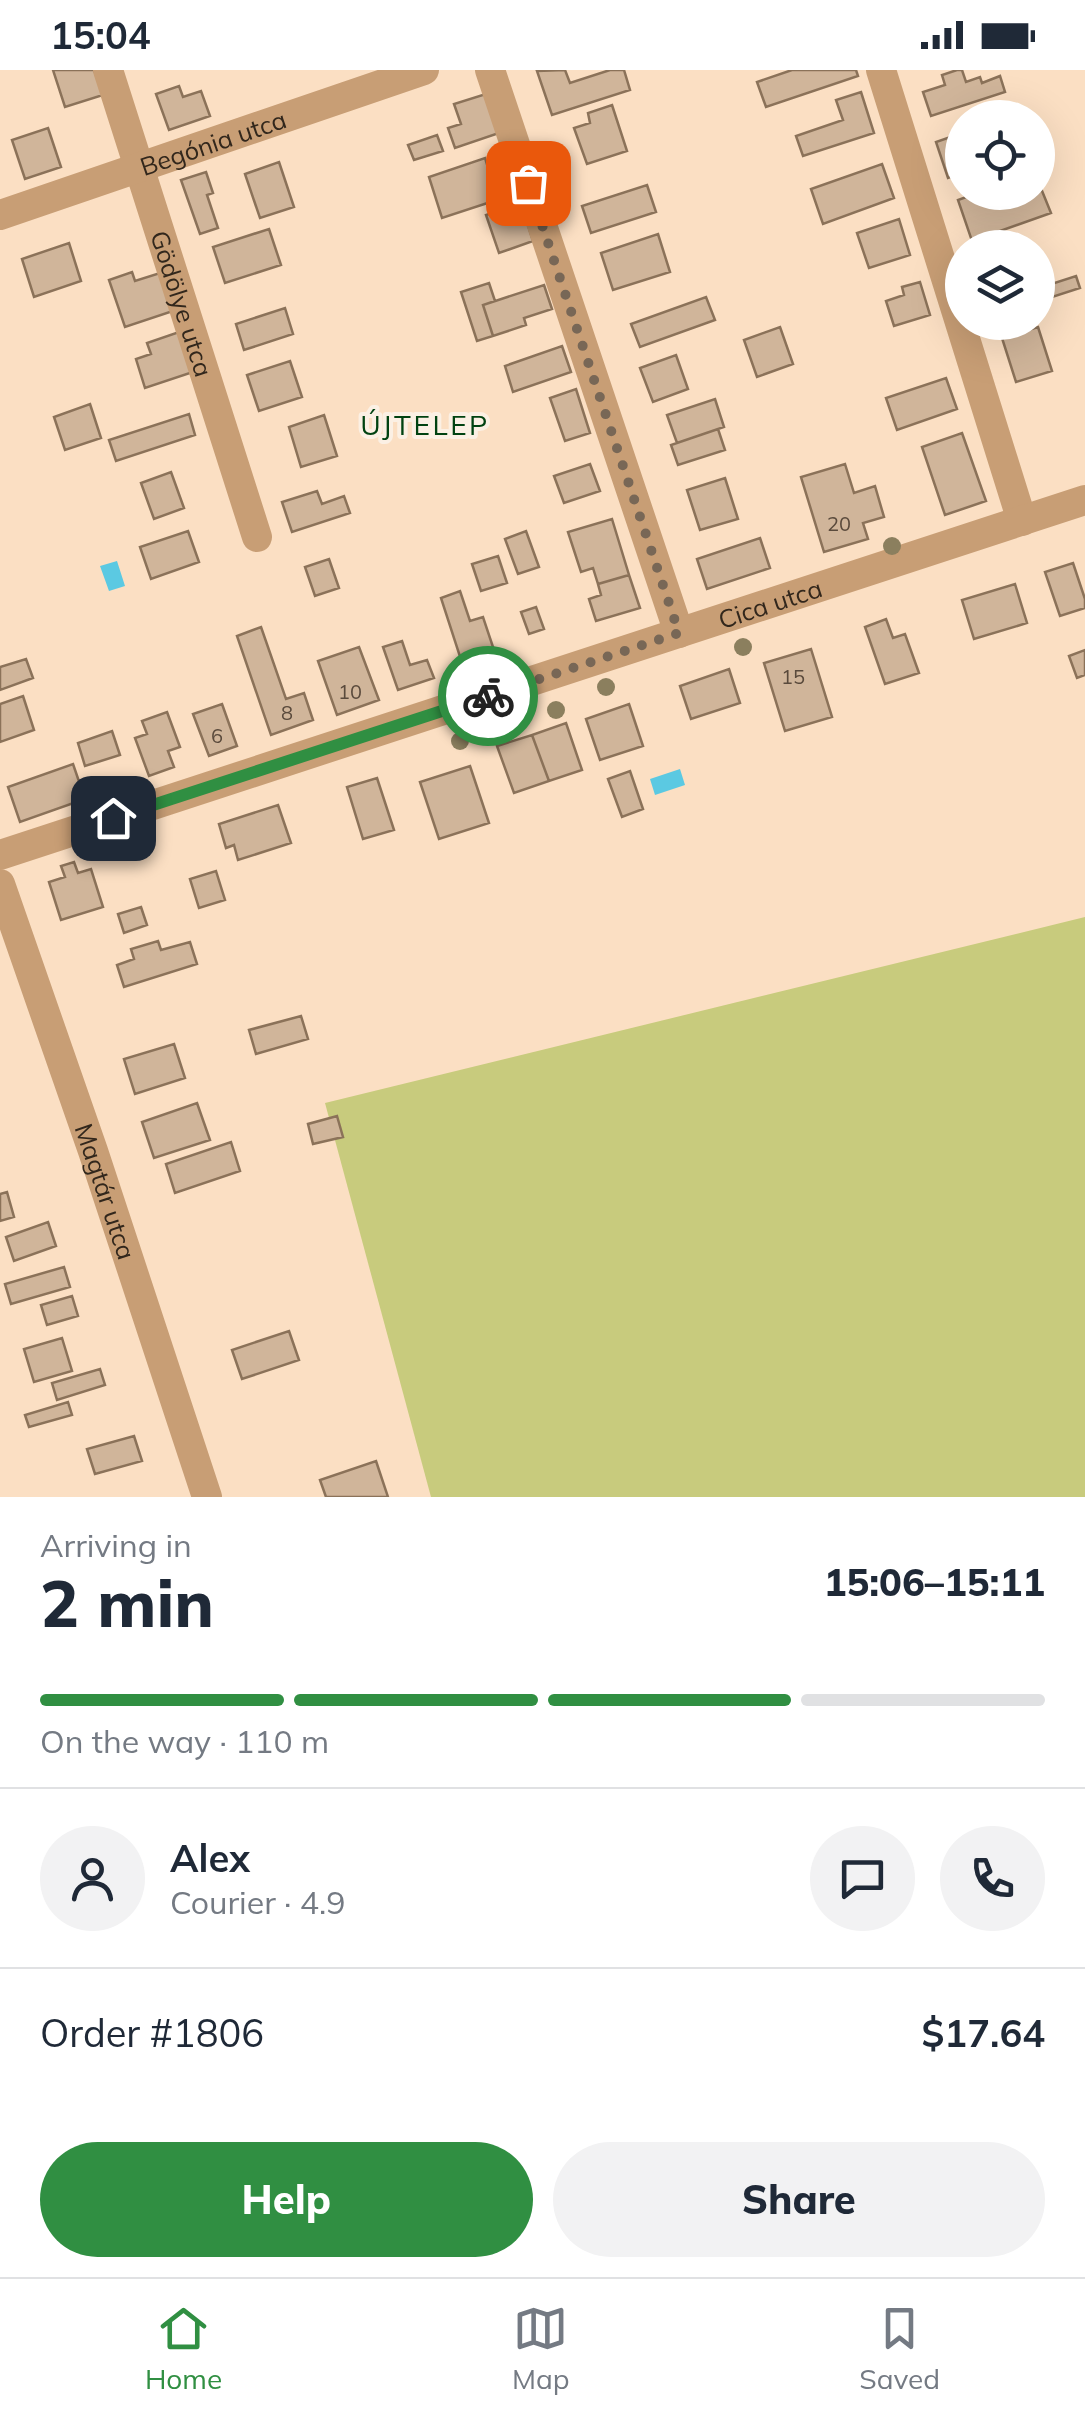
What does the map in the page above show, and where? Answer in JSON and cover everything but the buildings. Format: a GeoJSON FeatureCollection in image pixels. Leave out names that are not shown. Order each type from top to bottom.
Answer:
{"type":"FeatureCollection","features":[{"type":"Feature","properties":{"kind":"street","name":"Gödölye utca"},"geometry":{"type":"LineString","coordinates":[[108,70],[257,538]]}},
{"type":"Feature","properties":{"kind":"street","name":"Begónia utca"},"geometry":{"type":"LineString","coordinates":[[0,215],[424,70]]}},
{"type":"Feature","properties":{"kind":"street"},"geometry":{"type":"LineString","coordinates":[[490,70],[679,633]]}},
{"type":"Feature","properties":{"kind":"street"},"geometry":{"type":"LineString","coordinates":[[881,70],[1022,521]]}},
{"type":"Feature","properties":{"kind":"street","name":"Cica utca"},"geometry":{"type":"LineString","coordinates":[[0,855],[1085,500]]}},
{"type":"Feature","properties":{"kind":"street","name":"Magtár utca"},"geometry":{"type":"LineString","coordinates":[[0,884],[207,1497]]}},
{"type":"Feature","properties":{"kind":"green space"},"geometry":{"type":"Polygon","coordinates":[[[1085,917],[1085,1497],[431,1497],[325,1103],[1085,917]]]}},
{"type":"Feature","properties":{"kind":"water"},"geometry":{"type":"Polygon","coordinates":[[[117,561],[125,586],[109,591],[100,566],[117,561]]]}},
{"type":"Feature","properties":{"kind":"water"},"geometry":{"type":"Polygon","coordinates":[[[680,769],[685,785],[655,795],[650,779],[680,769]]]}},
{"type":"Feature","properties":{"kind":"way so far"},"geometry":{"type":"LineString","coordinates":[[488,696],[679,633],[528,183]]}},
{"type":"Feature","properties":{"kind":"district","name":"ÚJTELEP"},"geometry":{"type":"Point","coordinates":[425,424]}},
{"type":"Feature","properties":{"kind":"route"},"geometry":{"type":"LineString","coordinates":[[113,818],[488,696]]}}]}
